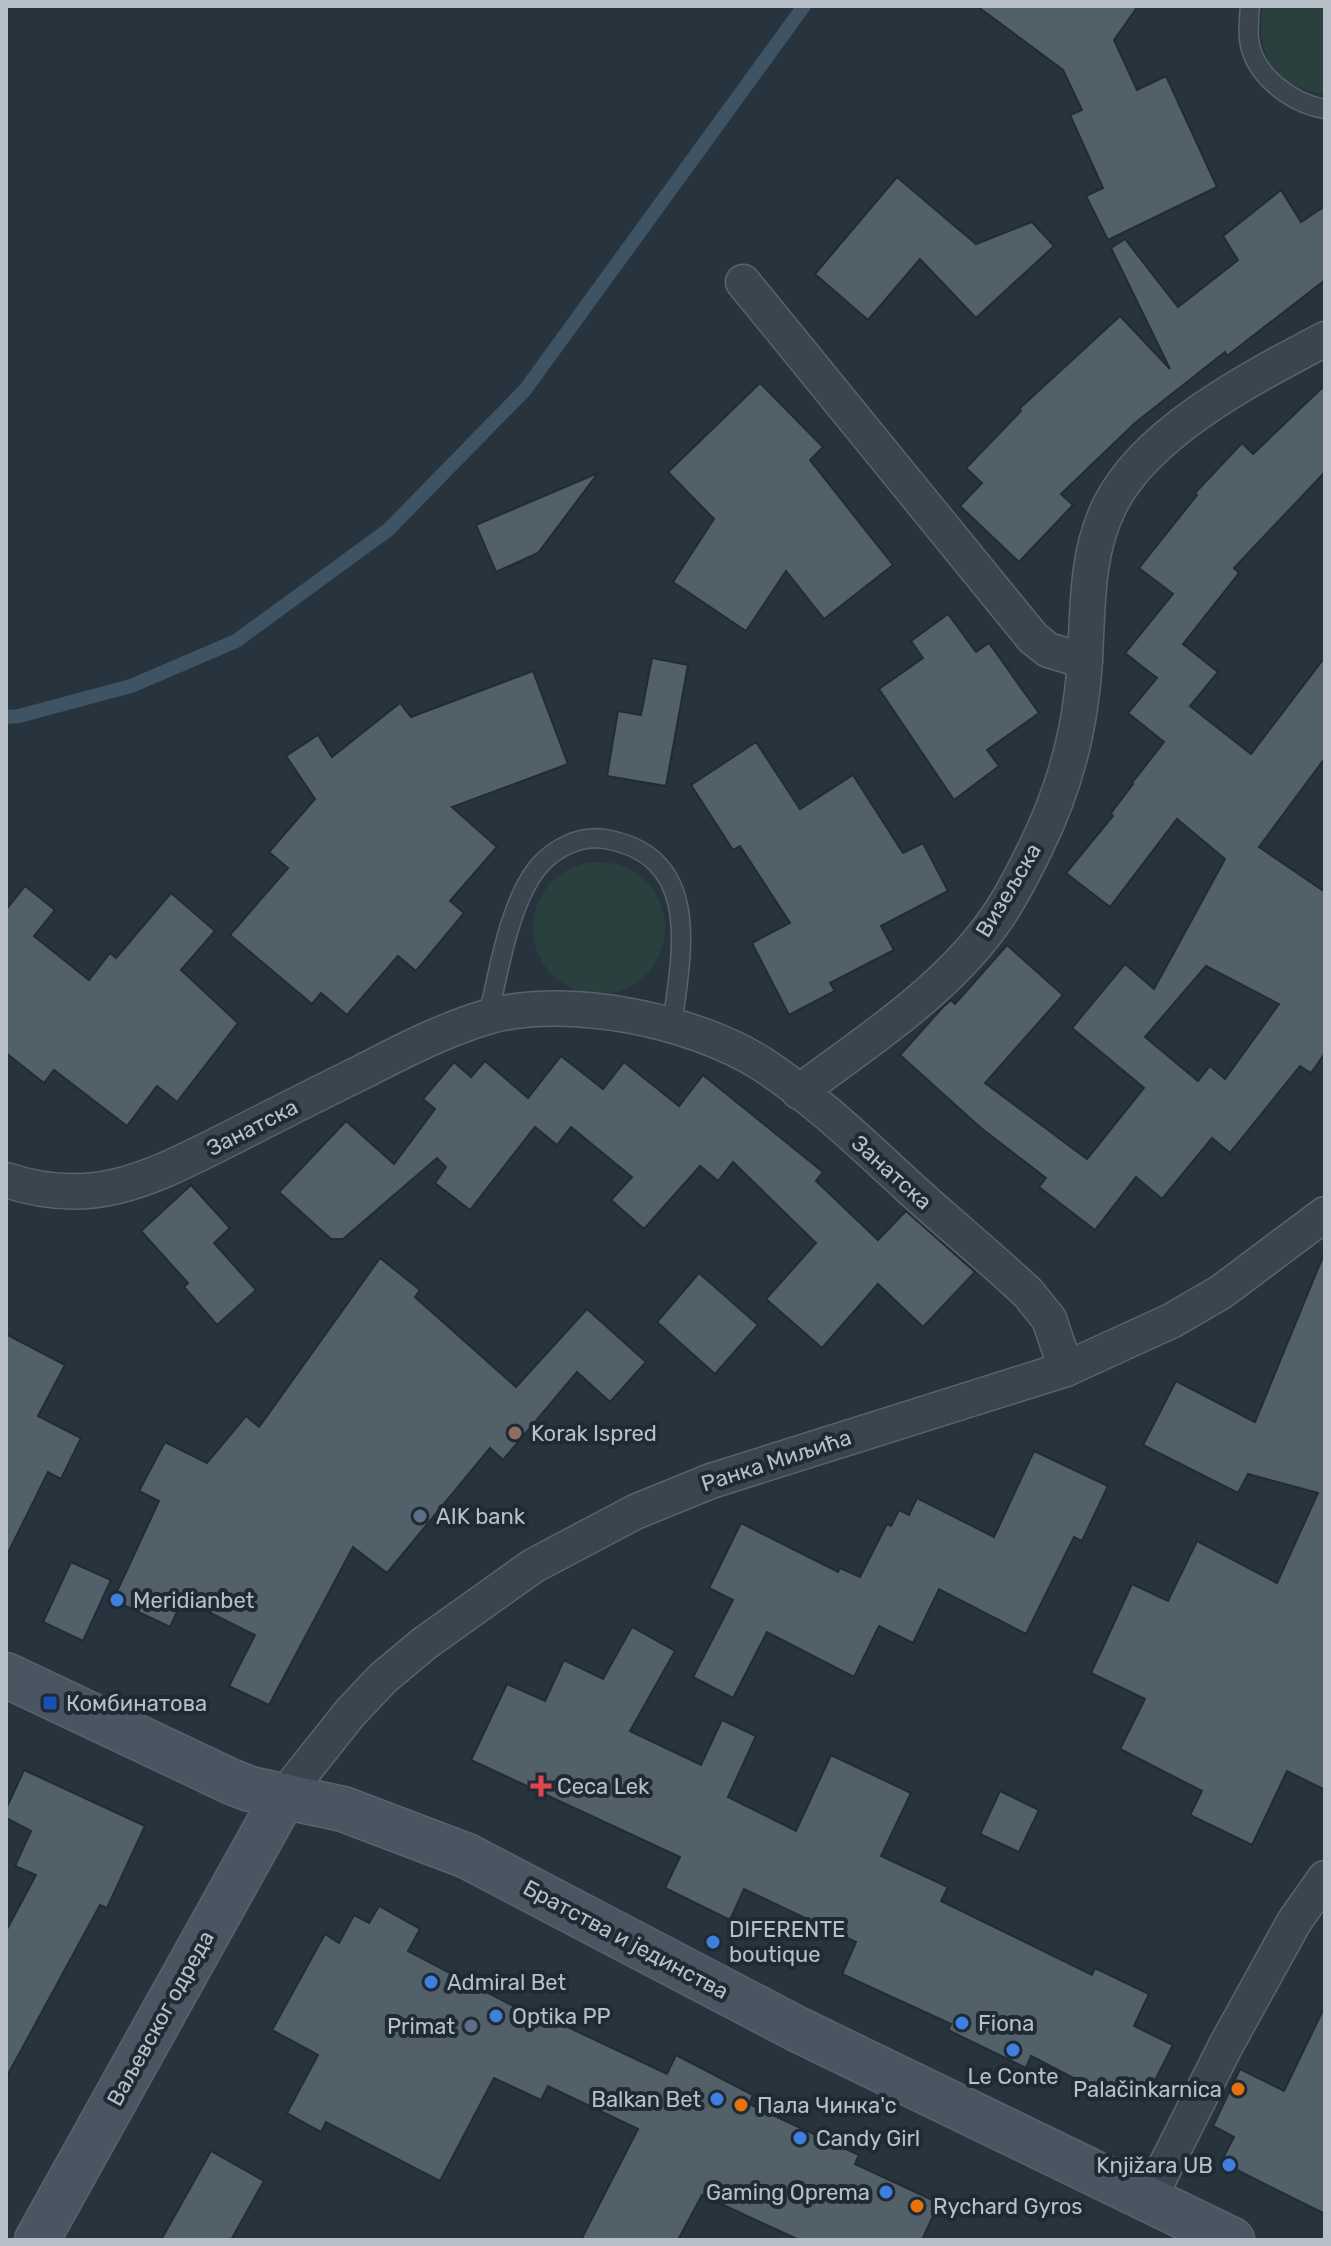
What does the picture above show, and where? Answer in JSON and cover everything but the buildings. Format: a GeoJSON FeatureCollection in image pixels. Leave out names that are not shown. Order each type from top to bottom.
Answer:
{"type":"FeatureCollection","features":[{"type":"Feature","properties":{"kind":"street"},"geometry":{"type":"LineString","coordinates":[[743,282],[1033,638],[1048,650],[1085,661]]}},
{"type":"Feature","properties":{"kind":"street","name":"Визељска"},"geometry":{"type":"LineString","coordinates":[[799,1092],[918,1002],[991,927],[1037,845],[1074,747],[1085,661],[1089,582],[1098,535],[1109,506],[1129,475],[1159,442],[1185,421],[1325,339]]}},
{"type":"Feature","properties":{"kind":"street","name":"Занатска"},"geometry":{"type":"LineString","coordinates":[[6,1180],[59,1193],[109,1189],[156,1176],[418,1043],[488,1017],[540,1008],[578,1009],[672,1025],[760,1063],[852,1135],[1028,1293],[1049,1319],[1066,1369]]}},
{"type":"Feature","properties":{"kind":"street","name":"Ранка Миљића"},"geometry":{"type":"LineString","coordinates":[[284,1796],[350,1713],[383,1678],[533,1566],[635,1512],[711,1481],[1066,1369],[1171,1321],[1221,1292],[1325,1214]]}},
{"type":"Feature","properties":{"kind":"street","name":"Братства и јединства"},"geometry":{"type":"LineString","coordinates":[[6,1675],[250,1789],[343,1809],[467,1856],[797,2029],[1232,2240]]}},
{"type":"Feature","properties":{"kind":"street","name":"Ваљевског одреда"},"geometry":{"type":"LineString","coordinates":[[37,2240],[284,1796]]}},
{"type":"Feature","properties":{"kind":"street"},"geometry":{"type":"LineString","coordinates":[[1149,2199],[1225,2047],[1294,1922],[1325,1878]]}},
{"type":"Feature","properties":{"kind":"lane"},"geometry":{"type":"LineString","coordinates":[[1250,6],[1249,38],[1253,57],[1265,74],[1274,84],[1309,106],[1325,109]]}},
{"type":"Feature","properties":{"kind":"lane"},"geometry":{"type":"LineString","coordinates":[[488,1017],[503,953],[526,886],[552,853],[569,844],[597,838],[622,842],[647,853],[666,875],[680,907],[683,943],[672,1025]]}},
{"type":"Feature","properties":{"kind":"green space"},"geometry":{"type":"Polygon","coordinates":[[[1263,6],[1325,6],[1325,94],[1293,84],[1272,66],[1262,39],[1263,6]]]}},
{"type":"Feature","properties":{"kind":"green space"},"geometry":{"type":"Polygon","coordinates":[[[599,862],[624,867],[646,881],[660,903],[665,928],[660,953],[646,975],[624,989],[599,994],[574,989],[552,975],[538,953],[533,928],[538,903],[552,881],[574,867],[599,862]]]}},
{"type":"Feature","properties":{"kind":"waterway"},"geometry":{"type":"LineString","coordinates":[[6,717],[131,686],[236,641],[388,530],[525,390],[804,6]]}},
{"type":"Feature","properties":{"kind":"place","name":"Korak Ispred"},"geometry":{"type":"Point","coordinates":[515,1433]}},
{"type":"Feature","properties":{"kind":"place","name":"AIK bank"},"geometry":{"type":"Point","coordinates":[420,1516]}},
{"type":"Feature","properties":{"kind":"place","name":"Meridianbet"},"geometry":{"type":"Point","coordinates":[117,1600]}},
{"type":"Feature","properties":{"kind":"place","name":"Комбинатова"},"geometry":{"type":"Point","coordinates":[50,1703]}},
{"type":"Feature","properties":{"kind":"place","name":"Ceca Lek"},"geometry":{"type":"Point","coordinates":[541,1786]}},
{"type":"Feature","properties":{"kind":"place","name":"DIFERENTE boutique"},"geometry":{"type":"Point","coordinates":[713,1942]}},
{"type":"Feature","properties":{"kind":"place","name":"Admiral Bet"},"geometry":{"type":"Point","coordinates":[431,1982]}},
{"type":"Feature","properties":{"kind":"place","name":"Optika PP"},"geometry":{"type":"Point","coordinates":[496,2016]}},
{"type":"Feature","properties":{"kind":"place","name":"Fiona"},"geometry":{"type":"Point","coordinates":[962,2023]}},
{"type":"Feature","properties":{"kind":"place","name":"Primat"},"geometry":{"type":"Point","coordinates":[471,2026]}},
{"type":"Feature","properties":{"kind":"place","name":"Le Conte"},"geometry":{"type":"Point","coordinates":[1013,2050]}},
{"type":"Feature","properties":{"kind":"place","name":"Palačinkarnica"},"geometry":{"type":"Point","coordinates":[1238,2089]}},
{"type":"Feature","properties":{"kind":"place","name":"Balkan Bet"},"geometry":{"type":"Point","coordinates":[717,2099]}},
{"type":"Feature","properties":{"kind":"place","name":"Пала Чинка'с"},"geometry":{"type":"Point","coordinates":[741,2105]}},
{"type":"Feature","properties":{"kind":"place","name":"Candy Girl"},"geometry":{"type":"Point","coordinates":[800,2138]}},
{"type":"Feature","properties":{"kind":"place","name":"Knjižara UB"},"geometry":{"type":"Point","coordinates":[1229,2165]}},
{"type":"Feature","properties":{"kind":"place","name":"Gaming Oprema"},"geometry":{"type":"Point","coordinates":[886,2192]}},
{"type":"Feature","properties":{"kind":"place","name":"Rychard Gyros"},"geometry":{"type":"Point","coordinates":[917,2206]}}]}
